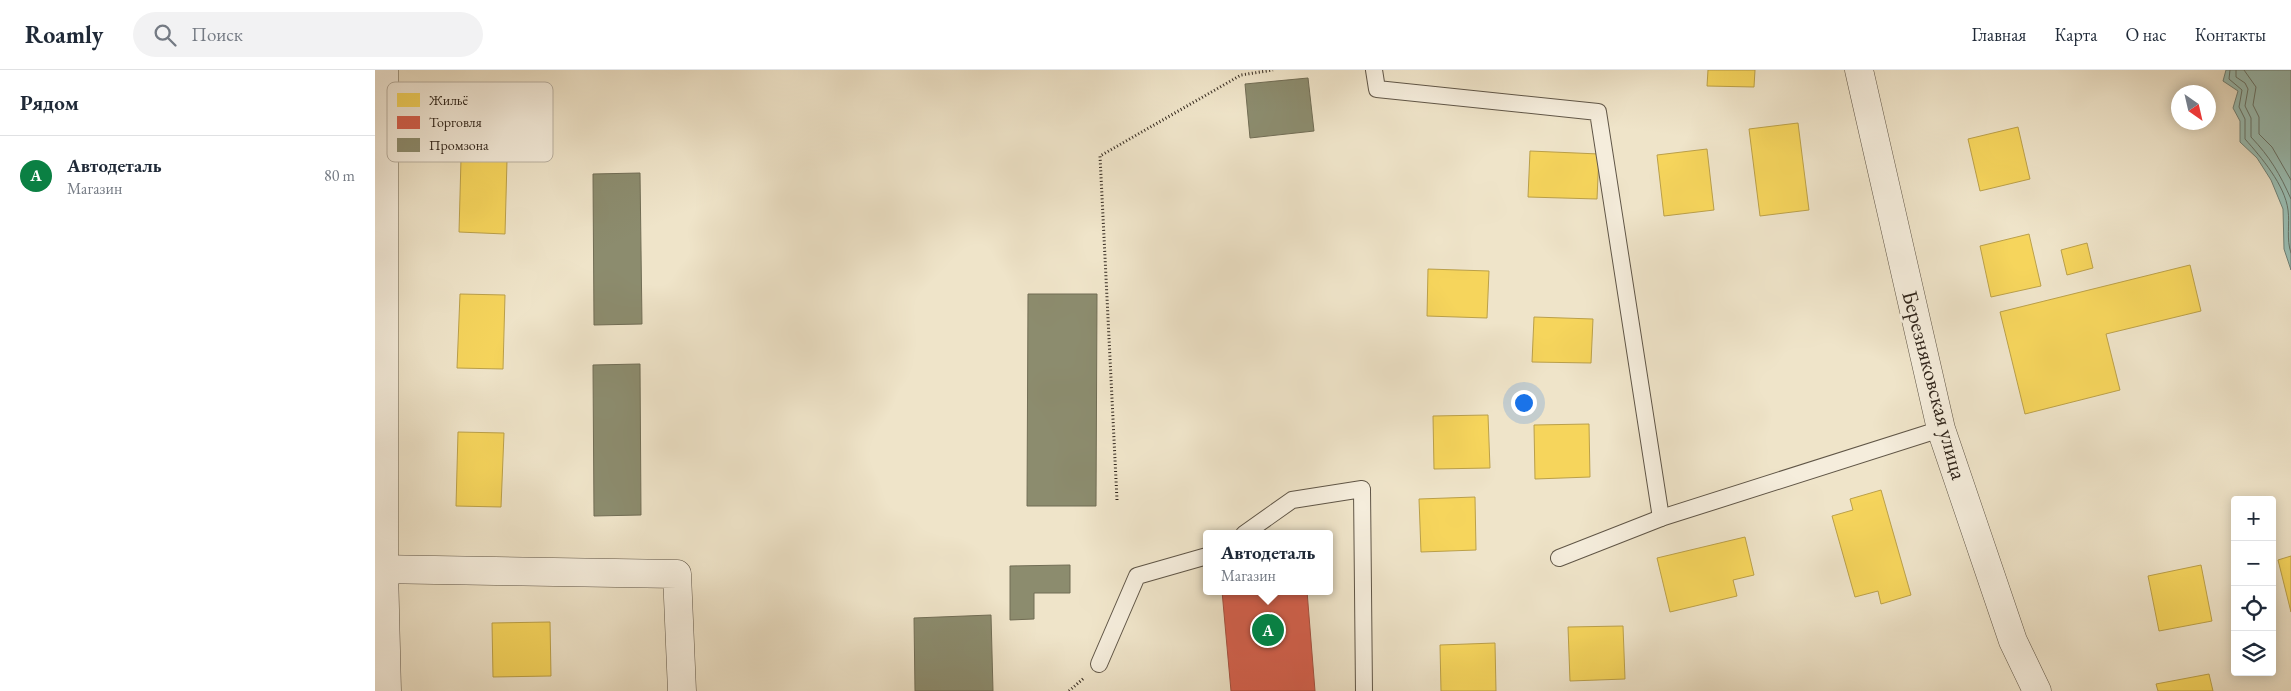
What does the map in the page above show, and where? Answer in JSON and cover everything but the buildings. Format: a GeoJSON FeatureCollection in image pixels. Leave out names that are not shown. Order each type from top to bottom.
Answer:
{"type":"FeatureCollection","features":[{"type":"Feature","properties":{"kind":"street"},"geometry":{"type":"LineString","coordinates":[[384,70],[379,569],[387,691]]}},
{"type":"Feature","properties":{"kind":"street","name":"Березняковская улица"},"geometry":{"type":"LineString","coordinates":[[1859,70],[1941,429],[2013,641],[2037,691]]}},
{"type":"Feature","properties":{"kind":"street"},"geometry":{"type":"LineString","coordinates":[[379,569],[677,574],[682,691]]}},
{"type":"Feature","properties":{"kind":"lane"},"geometry":{"type":"LineString","coordinates":[[1374,70],[1377,89],[1598,112],[1661,518]]}},
{"type":"Feature","properties":{"kind":"lane"},"geometry":{"type":"LineString","coordinates":[[1559,558],[1661,518],[1941,429]]}},
{"type":"Feature","properties":{"kind":"lane"},"geometry":{"type":"LineString","coordinates":[[1249,530],[1292,500],[1362,489],[1364,691]]}},
{"type":"Feature","properties":{"kind":"lane"},"geometry":{"type":"LineString","coordinates":[[1099,664],[1137,576],[1203,557]]}},
{"type":"Feature","properties":{"kind":"path"},"geometry":{"type":"LineString","coordinates":[[1117,500],[1100,156],[1241,75],[1273,70]]}},
{"type":"Feature","properties":{"kind":"water"},"geometry":{"type":"Polygon","coordinates":[[[2226,70],[2291,70],[2291,270],[2284,249],[2283,209],[2271,180],[2257,158],[2240,142],[2240,121],[2233,108],[2238,91],[2223,81],[2226,70]]]}},
{"type":"Feature","properties":{"kind":"place","name":"Автодеталь"},"geometry":{"type":"Point","coordinates":[1268,630]}}]}
